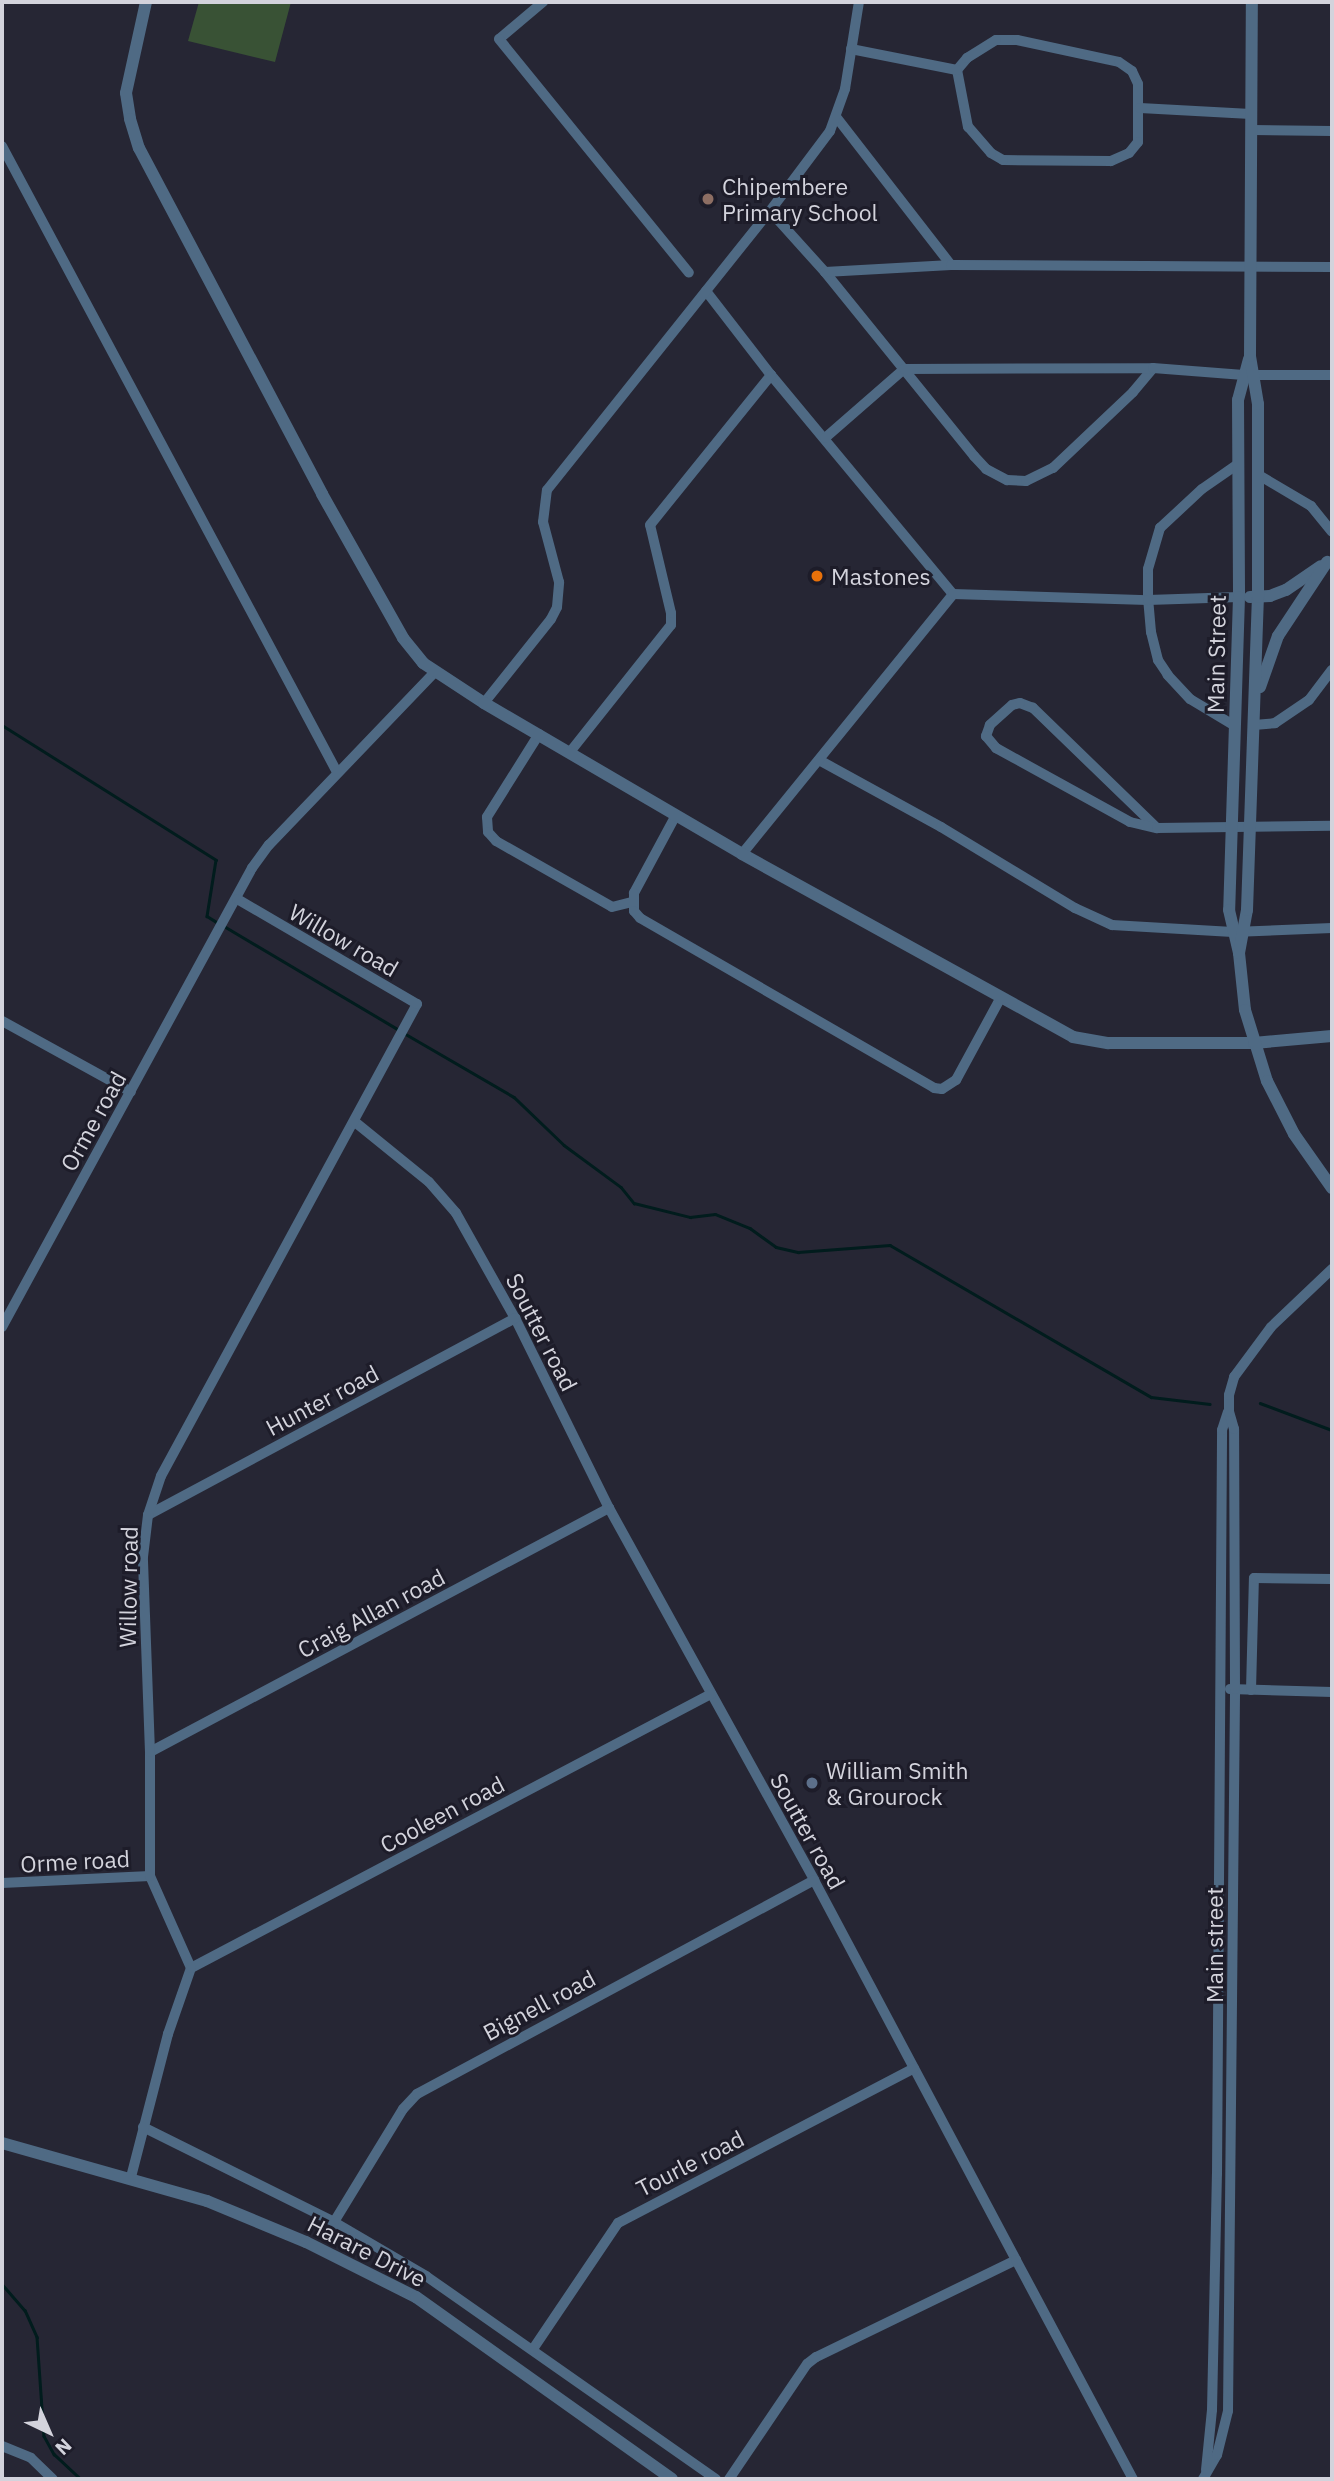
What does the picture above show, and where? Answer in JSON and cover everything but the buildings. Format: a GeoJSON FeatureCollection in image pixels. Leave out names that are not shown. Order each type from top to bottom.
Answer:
{"type":"FeatureCollection","features":[{"type":"Feature","properties":{"kind":"street"},"geometry":{"type":"LineString","coordinates":[[146,2],[126,93],[139,148],[322,494],[414,654],[435,672],[484,703],[742,854],[1073,1037],[1090,1042],[1254,1043],[1332,1036]]}},
{"type":"Feature","properties":{"kind":"street"},"geometry":{"type":"LineString","coordinates":[[543,2],[499,40],[689,273]]}},
{"type":"Feature","properties":{"kind":"street"},"geometry":{"type":"LineString","coordinates":[[484,703],[551,619],[557,607],[559,582],[543,522],[547,490],[771,211],[830,131],[837,118],[859,2]]}},
{"type":"Feature","properties":{"kind":"street","name":"Main Street"},"geometry":{"type":"LineString","coordinates":[[1238,931],[1247,910],[1258,597],[1258,404],[1249,376],[1252,2]]}},
{"type":"Feature","properties":{"kind":"street"},"geometry":{"type":"LineString","coordinates":[[996,40],[1030,43],[1119,62],[1132,71],[1138,84],[1138,142],[1129,153],[1111,161],[1003,160],[991,153],[968,127],[957,70],[967,58],[996,40]]}},
{"type":"Feature","properties":{"kind":"street"},"geometry":{"type":"LineString","coordinates":[[851,49],[957,70]]}},
{"type":"Feature","properties":{"kind":"street"},"geometry":{"type":"LineString","coordinates":[[1140,108],[1251,114]]}},
{"type":"Feature","properties":{"kind":"street"},"geometry":{"type":"LineString","coordinates":[[837,118],[951,265]]}},
{"type":"Feature","properties":{"kind":"street"},"geometry":{"type":"LineString","coordinates":[[1252,130],[1332,131]]}},
{"type":"Feature","properties":{"kind":"street"},"geometry":{"type":"LineString","coordinates":[[2,146],[337,772]]}},
{"type":"Feature","properties":{"kind":"street"},"geometry":{"type":"LineString","coordinates":[[771,211],[825,272],[986,468],[1007,480],[1026,481],[1042,476],[1053,468],[1133,392],[1153,368]]}},
{"type":"Feature","properties":{"kind":"street"},"geometry":{"type":"LineString","coordinates":[[825,272],[951,265],[1332,267]]}},
{"type":"Feature","properties":{"kind":"street"},"geometry":{"type":"LineString","coordinates":[[706,291],[771,375],[953,594],[1148,600],[1258,597],[1286,590],[1330,559]]}},
{"type":"Feature","properties":{"kind":"street"},"geometry":{"type":"LineString","coordinates":[[825,438],[904,369],[1153,368],[1249,376],[1332,375]]}},
{"type":"Feature","properties":{"kind":"street"},"geometry":{"type":"LineString","coordinates":[[570,752],[671,625],[671,613],[650,525],[771,375]]}},
{"type":"Feature","properties":{"kind":"street","name":"Main Street"},"geometry":{"type":"LineString","coordinates":[[1249,376],[1238,400],[1239,597],[1229,910],[1238,931],[1245,1010],[1254,1043],[1277,1104],[1332,1188]]}},
{"type":"Feature","properties":{"kind":"street"},"geometry":{"type":"LineString","coordinates":[[1235,726],[1190,699],[1158,660],[1148,600],[1148,569],[1160,528],[1202,489],[1238,464]]}},
{"type":"Feature","properties":{"kind":"street"},"geometry":{"type":"LineString","coordinates":[[1258,474],[1311,506],[1332,532]]}},
{"type":"Feature","properties":{"kind":"street"},"geometry":{"type":"LineString","coordinates":[[1256,698],[1278,636],[1330,559]]}},
{"type":"Feature","properties":{"kind":"street"},"geometry":{"type":"LineString","coordinates":[[742,854],[953,594]]}},
{"type":"Feature","properties":{"kind":"street"},"geometry":{"type":"LineString","coordinates":[[1254,725],[1275,723],[1308,700],[1332,670]]}},
{"type":"Feature","properties":{"kind":"street"},"geometry":{"type":"LineString","coordinates":[[237,899],[252,868],[269,845],[435,672]]}},
{"type":"Feature","properties":{"kind":"street"},"geometry":{"type":"LineString","coordinates":[[1157,828],[1033,708],[1020,703],[1012,705],[990,725],[986,736],[996,748],[1130,822],[1157,828],[1332,827]]}},
{"type":"Feature","properties":{"kind":"street"},"geometry":{"type":"LineString","coordinates":[[539,734],[487,817],[488,832],[496,841],[612,907],[632,902]]}},
{"type":"Feature","properties":{"kind":"street"},"geometry":{"type":"LineString","coordinates":[[819,760],[941,827],[1075,908],[1112,925],[1238,931],[1332,928]]}},
{"type":"Feature","properties":{"kind":"street"},"geometry":{"type":"LineString","coordinates":[[676,815],[632,902],[634,911],[648,923],[934,1088],[942,1089],[956,1080],[1000,999]]}},
{"type":"Feature","properties":{"kind":"street","name":"Orme road"},"geometry":{"type":"LineString","coordinates":[[2,1327],[237,899]]}},
{"type":"Feature","properties":{"kind":"street","name":"Willow road"},"geometry":{"type":"LineString","coordinates":[[191,1968],[150,1876],[150,1752],[143,1557],[148,1516],[161,1476],[355,1122],[417,1003],[237,899]]}},
{"type":"Feature","properties":{"kind":"street"},"geometry":{"type":"LineString","coordinates":[[2,1021],[131,1092]]}},
{"type":"Feature","properties":{"kind":"street","name":"Soutter road"},"geometry":{"type":"LineString","coordinates":[[355,1122],[444,1197],[456,1213],[515,1318],[609,1508],[814,1880],[1133,2479]]}},
{"type":"Feature","properties":{"kind":"street","name":"Main street"},"geometry":{"type":"LineString","coordinates":[[1205,2478],[1217,2455],[1228,2411],[1235,1689],[1234,1429],[1228,1395],[1234,1377],[1271,1326],[1332,1269]]}},
{"type":"Feature","properties":{"kind":"street","name":"Hunter road"},"geometry":{"type":"LineString","coordinates":[[148,1516],[515,1318]]}},
{"type":"Feature","properties":{"kind":"street","name":"Main street"},"geometry":{"type":"LineString","coordinates":[[1205,2478],[1212,2410],[1222,1689],[1222,1430],[1229,1412]]}},
{"type":"Feature","properties":{"kind":"street","name":"Craig Allan road"},"geometry":{"type":"LineString","coordinates":[[150,1752],[609,1508]]}},
{"type":"Feature","properties":{"kind":"street"},"geometry":{"type":"LineString","coordinates":[[1251,1690],[1254,1578],[1332,1579]]}},
{"type":"Feature","properties":{"kind":"street"},"geometry":{"type":"LineString","coordinates":[[1222,1689],[1332,1692]]}},
{"type":"Feature","properties":{"kind":"street","name":"Cooleen road"},"geometry":{"type":"LineString","coordinates":[[191,1968],[711,1694]]}},
{"type":"Feature","properties":{"kind":"street","name":"Orme road"},"geometry":{"type":"LineString","coordinates":[[2,1883],[150,1876]]}},
{"type":"Feature","properties":{"kind":"street","name":"Bignell road"},"geometry":{"type":"LineString","coordinates":[[334,2222],[403,2109],[417,2094],[814,1880]]}},
{"type":"Feature","properties":{"kind":"street"},"geometry":{"type":"LineString","coordinates":[[131,2177],[168,2034],[191,1968]]}},
{"type":"Feature","properties":{"kind":"street","name":"Tourle road"},"geometry":{"type":"LineString","coordinates":[[533,2349],[618,2223],[914,2068]]}},
{"type":"Feature","properties":{"kind":"street"},"geometry":{"type":"LineString","coordinates":[[143,2127],[334,2222],[426,2276],[716,2479]]}},
{"type":"Feature","properties":{"kind":"street","name":"Harare Drive"},"geometry":{"type":"LineString","coordinates":[[2,2143],[131,2177],[207,2201],[306,2242],[415,2297],[672,2479]]}},
{"type":"Feature","properties":{"kind":"street"},"geometry":{"type":"LineString","coordinates":[[729,2479],[807,2364],[816,2357],[1016,2260]]}},
{"type":"Feature","properties":{"kind":"street"},"geometry":{"type":"LineString","coordinates":[[2,2446],[31,2458],[53,2479]]}},
{"type":"Feature","properties":{"kind":"green space"},"geometry":{"type":"Polygon","coordinates":[[[199,2],[291,2],[275,62],[188,41],[199,2]]]}},
{"type":"Feature","properties":{"kind":"waterway"},"geometry":{"type":"LineString","coordinates":[[2,725],[216,860],[207,916],[218,923]]}},
{"type":"Feature","properties":{"kind":"waterway"},"geometry":{"type":"LineString","coordinates":[[224,926],[399,1030]]}},
{"type":"Feature","properties":{"kind":"waterway"},"geometry":{"type":"LineString","coordinates":[[404,1033],[514,1097],[564,1145],[621,1187],[634,1203],[690,1217],[715,1214],[750,1228],[776,1247],[798,1252],[890,1245],[1151,1397],[1210,1404]]}},
{"type":"Feature","properties":{"kind":"waterway"},"geometry":{"type":"LineString","coordinates":[[1260,1403],[1332,1430]]}},
{"type":"Feature","properties":{"kind":"waterway"},"geometry":{"type":"LineString","coordinates":[[2,2284],[25,2310],[37,2337],[44,2436],[54,2454],[81,2479]]}},
{"type":"Feature","properties":{"kind":"place","name":"Chipembere Primary School"},"geometry":{"type":"Point","coordinates":[708,199]}},
{"type":"Feature","properties":{"kind":"place","name":"Mastones"},"geometry":{"type":"Point","coordinates":[817,576]}},
{"type":"Feature","properties":{"kind":"place","name":"William Smith & Grourock"},"geometry":{"type":"Point","coordinates":[812,1783]}}]}
